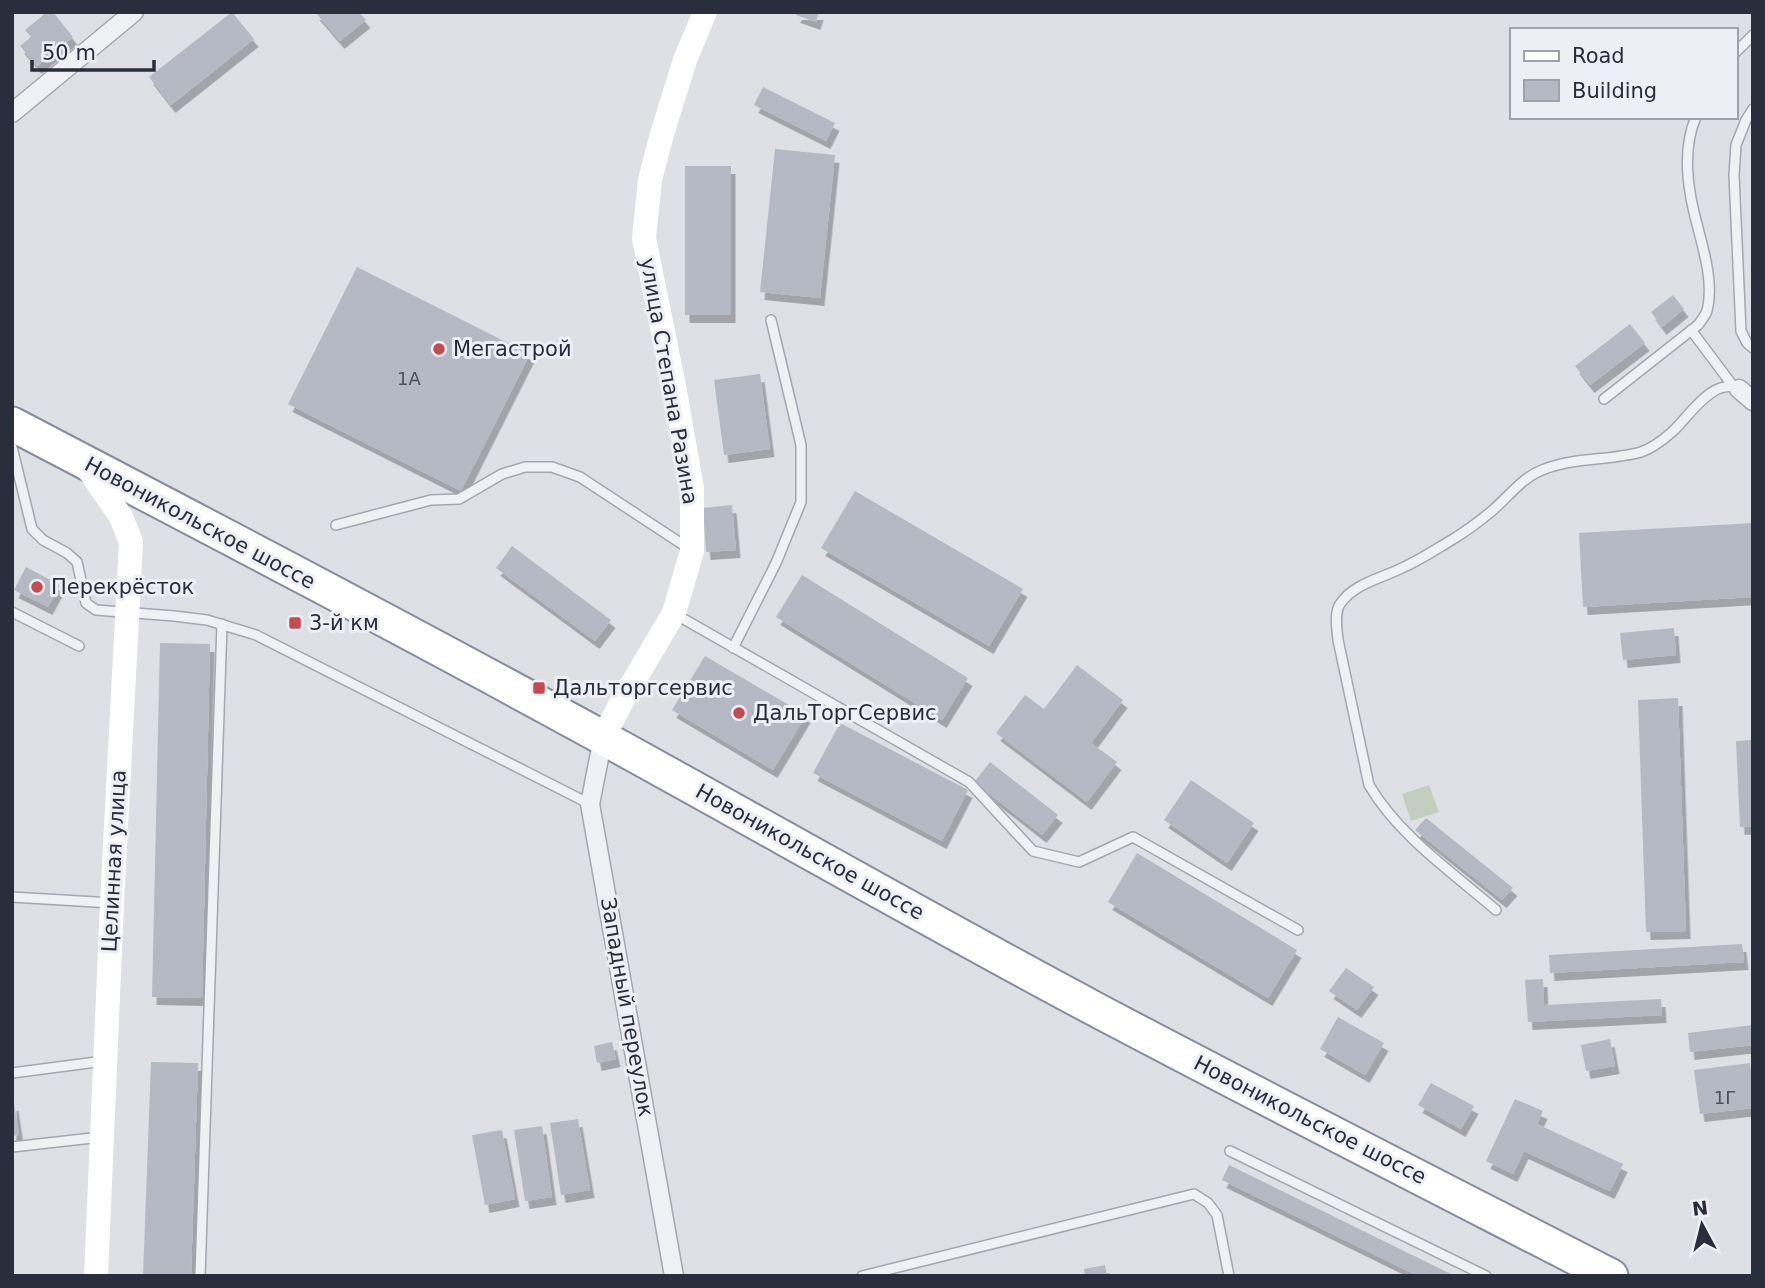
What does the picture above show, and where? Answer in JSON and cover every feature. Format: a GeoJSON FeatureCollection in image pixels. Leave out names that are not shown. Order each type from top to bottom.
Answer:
{"type":"FeatureCollection","features":[{"type":"Feature","properties":{"kind":"highway","name":"Новоникольское шоссе"},"geometry":{"type":"LineString","coordinates":[[12,424],[167,507],[224,534],[603,738],[1092,1007],[1596,1273]]}},
{"type":"Feature","properties":{"kind":"main road","name":"улица Степана Разина"},"geometry":{"type":"LineString","coordinates":[[603,738],[674,613],[692,551],[692,488],[644,238],[650,180],[662,134],[685,60],[705,12]]}},
{"type":"Feature","properties":{"kind":"main road","name":"Целинная улица"},"geometry":{"type":"LineString","coordinates":[[83,461],[121,517],[131,542],[96,1276]]}},
{"type":"Feature","properties":{"kind":"street"},"geometry":{"type":"LineString","coordinates":[[12,113],[134,12]]}},
{"type":"Feature","properties":{"kind":"street"},"geometry":{"type":"LineString","coordinates":[[1736,387],[1753,401]]}},
{"type":"Feature","properties":{"kind":"street","name":"Западный переулок"},"geometry":{"type":"LineString","coordinates":[[603,738],[590,804],[674,1276]]}},
{"type":"Feature","properties":{"kind":"lane"},"geometry":{"type":"LineString","coordinates":[[1737,51],[1753,34]]}},
{"type":"Feature","properties":{"kind":"lane"},"geometry":{"type":"LineString","coordinates":[[1753,109],[1736,145],[1734,175],[1741,331],[1753,348]]}},
{"type":"Feature","properties":{"kind":"lane"},"geometry":{"type":"LineString","coordinates":[[1604,399],[1698,325],[1706,313],[1708,287],[1705,253],[1691,197],[1688,168],[1688,143],[1695,119]]}},
{"type":"Feature","properties":{"kind":"lane"},"geometry":{"type":"LineString","coordinates":[[733,648],[776,563],[801,502],[801,446],[771,320]]}},
{"type":"Feature","properties":{"kind":"lane"},"geometry":{"type":"LineString","coordinates":[[1691,330],[1736,387]]}},
{"type":"Feature","properties":{"kind":"lane"},"geometry":{"type":"LineString","coordinates":[[1496,910],[1415,840],[1381,806],[1369,785],[1338,640],[1339,606],[1350,593],[1404,568],[1451,540],[1541,470],[1556,465],[1640,452],[1653,447],[1674,430],[1700,401],[1721,387],[1736,387]]}},
{"type":"Feature","properties":{"kind":"lane"},"geometry":{"type":"LineString","coordinates":[[12,447],[32,529],[43,540],[67,553],[77,562],[86,603],[96,610],[174,616],[222,624],[256,635],[590,804]]}},
{"type":"Feature","properties":{"kind":"lane"},"geometry":{"type":"LineString","coordinates":[[336,525],[431,500],[459,499],[502,474],[525,467],[552,467],[580,477],[692,551]]}},
{"type":"Feature","properties":{"kind":"lane"},"geometry":{"type":"LineString","coordinates":[[12,612],[79,646]]}},
{"type":"Feature","properties":{"kind":"lane"},"geometry":{"type":"LineString","coordinates":[[674,613],[969,782],[1033,851],[1079,862],[1133,837],[1298,930]]}},
{"type":"Feature","properties":{"kind":"lane"},"geometry":{"type":"LineString","coordinates":[[200,1276],[222,624]]}},
{"type":"Feature","properties":{"kind":"lane"},"geometry":{"type":"LineString","coordinates":[[12,897],[112,903]]}},
{"type":"Feature","properties":{"kind":"lane"},"geometry":{"type":"LineString","coordinates":[[12,1073],[106,1060]]}},
{"type":"Feature","properties":{"kind":"lane"},"geometry":{"type":"LineString","coordinates":[[12,1147],[103,1137]]}},
{"type":"Feature","properties":{"kind":"lane"},"geometry":{"type":"LineString","coordinates":[[1230,1151],[1486,1276]]}},
{"type":"Feature","properties":{"kind":"lane"},"geometry":{"type":"LineString","coordinates":[[862,1276],[1194,1194],[1208,1203],[1217,1215],[1229,1276]]}},
{"type":"Feature","properties":{"kind":"green space"},"geometry":{"type":"Polygon","coordinates":[[[1429,785],[1439,812],[1411,821],[1402,794],[1429,785]]]}},
{"type":"Feature","properties":{"kind":"building"},"geometry":{"type":"Polygon","coordinates":[[[47,12],[53,12],[73,37],[37,66],[20,46],[31,37],[25,30],[47,12]]]}},
{"type":"Feature","properties":{"kind":"building"},"geometry":{"type":"Polygon","coordinates":[[[232,12],[254,39],[171,105],[149,77],[232,12]]]}},
{"type":"Feature","properties":{"kind":"building"},"geometry":{"type":"Polygon","coordinates":[[[315,12],[359,12],[366,20],[340,41],[315,12]]]}},
{"type":"Feature","properties":{"kind":"building"},"geometry":{"type":"Polygon","coordinates":[[[797,12],[819,12],[816,22],[796,15],[797,12]]]}},
{"type":"Feature","properties":{"kind":"building"},"geometry":{"type":"Polygon","coordinates":[[[763,87],[835,123],[826,141],[754,105],[763,87]]]}},
{"type":"Feature","properties":{"kind":"building"},"geometry":{"type":"Polygon","coordinates":[[[775,149],[835,155],[820,298],[760,292],[775,149]]]}},
{"type":"Feature","properties":{"kind":"building"},"geometry":{"type":"Polygon","coordinates":[[[685,166],[731,166],[731,315],[685,315],[685,166]]]}},
{"type":"Feature","properties":{"kind":"building"},"geometry":{"type":"Polygon","coordinates":[[[357,267],[530,354],[461,491],[288,404],[357,267]]]}},
{"type":"Feature","properties":{"kind":"building"},"geometry":{"type":"Polygon","coordinates":[[[1673,295],[1684,309],[1662,327],[1651,312],[1673,295]]]}},
{"type":"Feature","properties":{"kind":"building"},"geometry":{"type":"Polygon","coordinates":[[[1630,324],[1645,343],[1590,385],[1575,366],[1630,324]]]}},
{"type":"Feature","properties":{"kind":"building"},"geometry":{"type":"Polygon","coordinates":[[[760,374],[770,449],[724,455],[714,380],[760,374]]]}},
{"type":"Feature","properties":{"kind":"building"},"geometry":{"type":"Polygon","coordinates":[[[855,491],[1023,589],[989,646],[821,548],[855,491]]]}},
{"type":"Feature","properties":{"kind":"building"},"geometry":{"type":"Polygon","coordinates":[[[732,505],[736,550],[706,552],[703,508],[732,505]]]}},
{"type":"Feature","properties":{"kind":"building"},"geometry":{"type":"Polygon","coordinates":[[[1753,523],[1753,597],[1583,607],[1579,533],[1753,523]]]}},
{"type":"Feature","properties":{"kind":"building"},"geometry":{"type":"Polygon","coordinates":[[[512,546],[611,620],[595,641],[496,568],[512,546]]]}},
{"type":"Feature","properties":{"kind":"building","name":"Перекрёсток"},"geometry":{"type":"Polygon","coordinates":[[[26,567],[60,585],[48,607],[14,590],[26,567]]]}},
{"type":"Feature","properties":{"kind":"building"},"geometry":{"type":"Polygon","coordinates":[[[802,575],[968,678],[942,720],[776,617],[802,575]]]}},
{"type":"Feature","properties":{"kind":"building"},"geometry":{"type":"Polygon","coordinates":[[[1674,628],[1676,655],[1623,660],[1620,633],[1674,628]]]}},
{"type":"Feature","properties":{"kind":"building"},"geometry":{"type":"Polygon","coordinates":[[[160,643],[210,644],[202,998],[152,997],[160,643]]]}},
{"type":"Feature","properties":{"kind":"building","name":"ДальТоргСервис"},"geometry":{"type":"Polygon","coordinates":[[[705,656],[806,715],[773,770],[672,710],[705,656]]]}},
{"type":"Feature","properties":{"kind":"building"},"geometry":{"type":"Polygon","coordinates":[[[1077,665],[1123,700],[1091,743],[1117,762],[1087,802],[996,733],[1025,695],[1044,709],[1077,665]]]}},
{"type":"Feature","properties":{"kind":"building"},"geometry":{"type":"Polygon","coordinates":[[[1678,698],[1686,931],[1646,932],[1638,700],[1678,698]]]}},
{"type":"Feature","properties":{"kind":"building"},"geometry":{"type":"Polygon","coordinates":[[[840,723],[968,790],[942,841],[813,773],[840,723]]]}},
{"type":"Feature","properties":{"kind":"building"},"geometry":{"type":"Polygon","coordinates":[[[1753,740],[1753,826],[1740,827],[1736,741],[1753,740]]]}},
{"type":"Feature","properties":{"kind":"building"},"geometry":{"type":"Polygon","coordinates":[[[990,762],[1058,815],[1042,835],[974,782],[990,762]]]}},
{"type":"Feature","properties":{"kind":"building"},"geometry":{"type":"Polygon","coordinates":[[[1191,780],[1254,823],[1227,863],[1164,820],[1191,780]]]}},
{"type":"Feature","properties":{"kind":"building"},"geometry":{"type":"Polygon","coordinates":[[[1426,818],[1513,888],[1502,900],[1415,830],[1426,818]]]}},
{"type":"Feature","properties":{"kind":"building"},"geometry":{"type":"Polygon","coordinates":[[[1137,853],[1297,950],[1268,998],[1108,902],[1137,853]]]}},
{"type":"Feature","properties":{"kind":"building"},"geometry":{"type":"Polygon","coordinates":[[[1742,944],[1744,962],[1550,973],[1549,955],[1742,944]]]}},
{"type":"Feature","properties":{"kind":"building"},"geometry":{"type":"Polygon","coordinates":[[[1346,968],[1374,987],[1357,1010],[1329,991],[1346,968]]]}},
{"type":"Feature","properties":{"kind":"building"},"geometry":{"type":"Polygon","coordinates":[[[1543,979],[1544,1005],[1661,999],[1662,1015],[1528,1022],[1525,980],[1543,979]]]}},
{"type":"Feature","properties":{"kind":"building"},"geometry":{"type":"Polygon","coordinates":[[[1338,1017],[1384,1043],[1365,1075],[1320,1049],[1338,1017]]]}},
{"type":"Feature","properties":{"kind":"building"},"geometry":{"type":"Polygon","coordinates":[[[1753,1025],[1753,1045],[1690,1052],[1688,1033],[1753,1025]]]}},
{"type":"Feature","properties":{"kind":"building"},"geometry":{"type":"Polygon","coordinates":[[[1610,1039],[1615,1066],[1586,1071],[1581,1045],[1610,1039]]]}},
{"type":"Feature","properties":{"kind":"building"},"geometry":{"type":"Polygon","coordinates":[[[612,1042],[616,1059],[597,1063],[594,1046],[612,1042]]]}},
{"type":"Feature","properties":{"kind":"building"},"geometry":{"type":"Polygon","coordinates":[[[151,1062],[198,1063],[191,1276],[143,1276],[151,1062]]]}},
{"type":"Feature","properties":{"kind":"building"},"geometry":{"type":"Polygon","coordinates":[[[1750,1063],[1753,1108],[1700,1114],[1694,1070],[1750,1063]]]}},
{"type":"Feature","properties":{"kind":"building"},"geometry":{"type":"Polygon","coordinates":[[[1431,1083],[1474,1106],[1461,1129],[1418,1105],[1431,1083]]]}},
{"type":"Feature","properties":{"kind":"building"},"geometry":{"type":"Polygon","coordinates":[[[1515,1099],[1543,1111],[1537,1124],[1623,1164],[1610,1191],[1524,1151],[1513,1174],[1486,1161],[1515,1099]]]}},
{"type":"Feature","properties":{"kind":"building"},"geometry":{"type":"Polygon","coordinates":[[[12,1103],[19,1135],[12,1136],[12,1103]]]}},
{"type":"Feature","properties":{"kind":"building"},"geometry":{"type":"Polygon","coordinates":[[[578,1119],[590,1190],[561,1195],[550,1123],[578,1119]]]}},
{"type":"Feature","properties":{"kind":"building"},"geometry":{"type":"Polygon","coordinates":[[[542,1126],[552,1197],[525,1201],[514,1130],[542,1126]]]}},
{"type":"Feature","properties":{"kind":"building"},"geometry":{"type":"Polygon","coordinates":[[[502,1130],[515,1199],[485,1205],[472,1135],[502,1130]]]}},
{"type":"Feature","properties":{"kind":"building"},"geometry":{"type":"Polygon","coordinates":[[[1229,1165],[1455,1276],[1418,1276],[1222,1180],[1229,1165]]]}},
{"type":"Feature","properties":{"kind":"building"},"geometry":{"type":"Polygon","coordinates":[[[1105,1265],[1107,1276],[1085,1276],[1084,1269],[1105,1265]]]}},
{"type":"Feature","properties":{"kind":"place","name":"Мегастрой"},"geometry":{"type":"Point","coordinates":[439,349]}},
{"type":"Feature","properties":{"kind":"place","name":"Перекрёсток"},"geometry":{"type":"Point","coordinates":[37,587]}},
{"type":"Feature","properties":{"kind":"place","name":"3-й км"},"geometry":{"type":"Point","coordinates":[295,623]}},
{"type":"Feature","properties":{"kind":"place","name":"Дальторгсервис"},"geometry":{"type":"Point","coordinates":[539,688]}},
{"type":"Feature","properties":{"kind":"place","name":"ДальТоргСервис"},"geometry":{"type":"Point","coordinates":[739,713]}}]}
